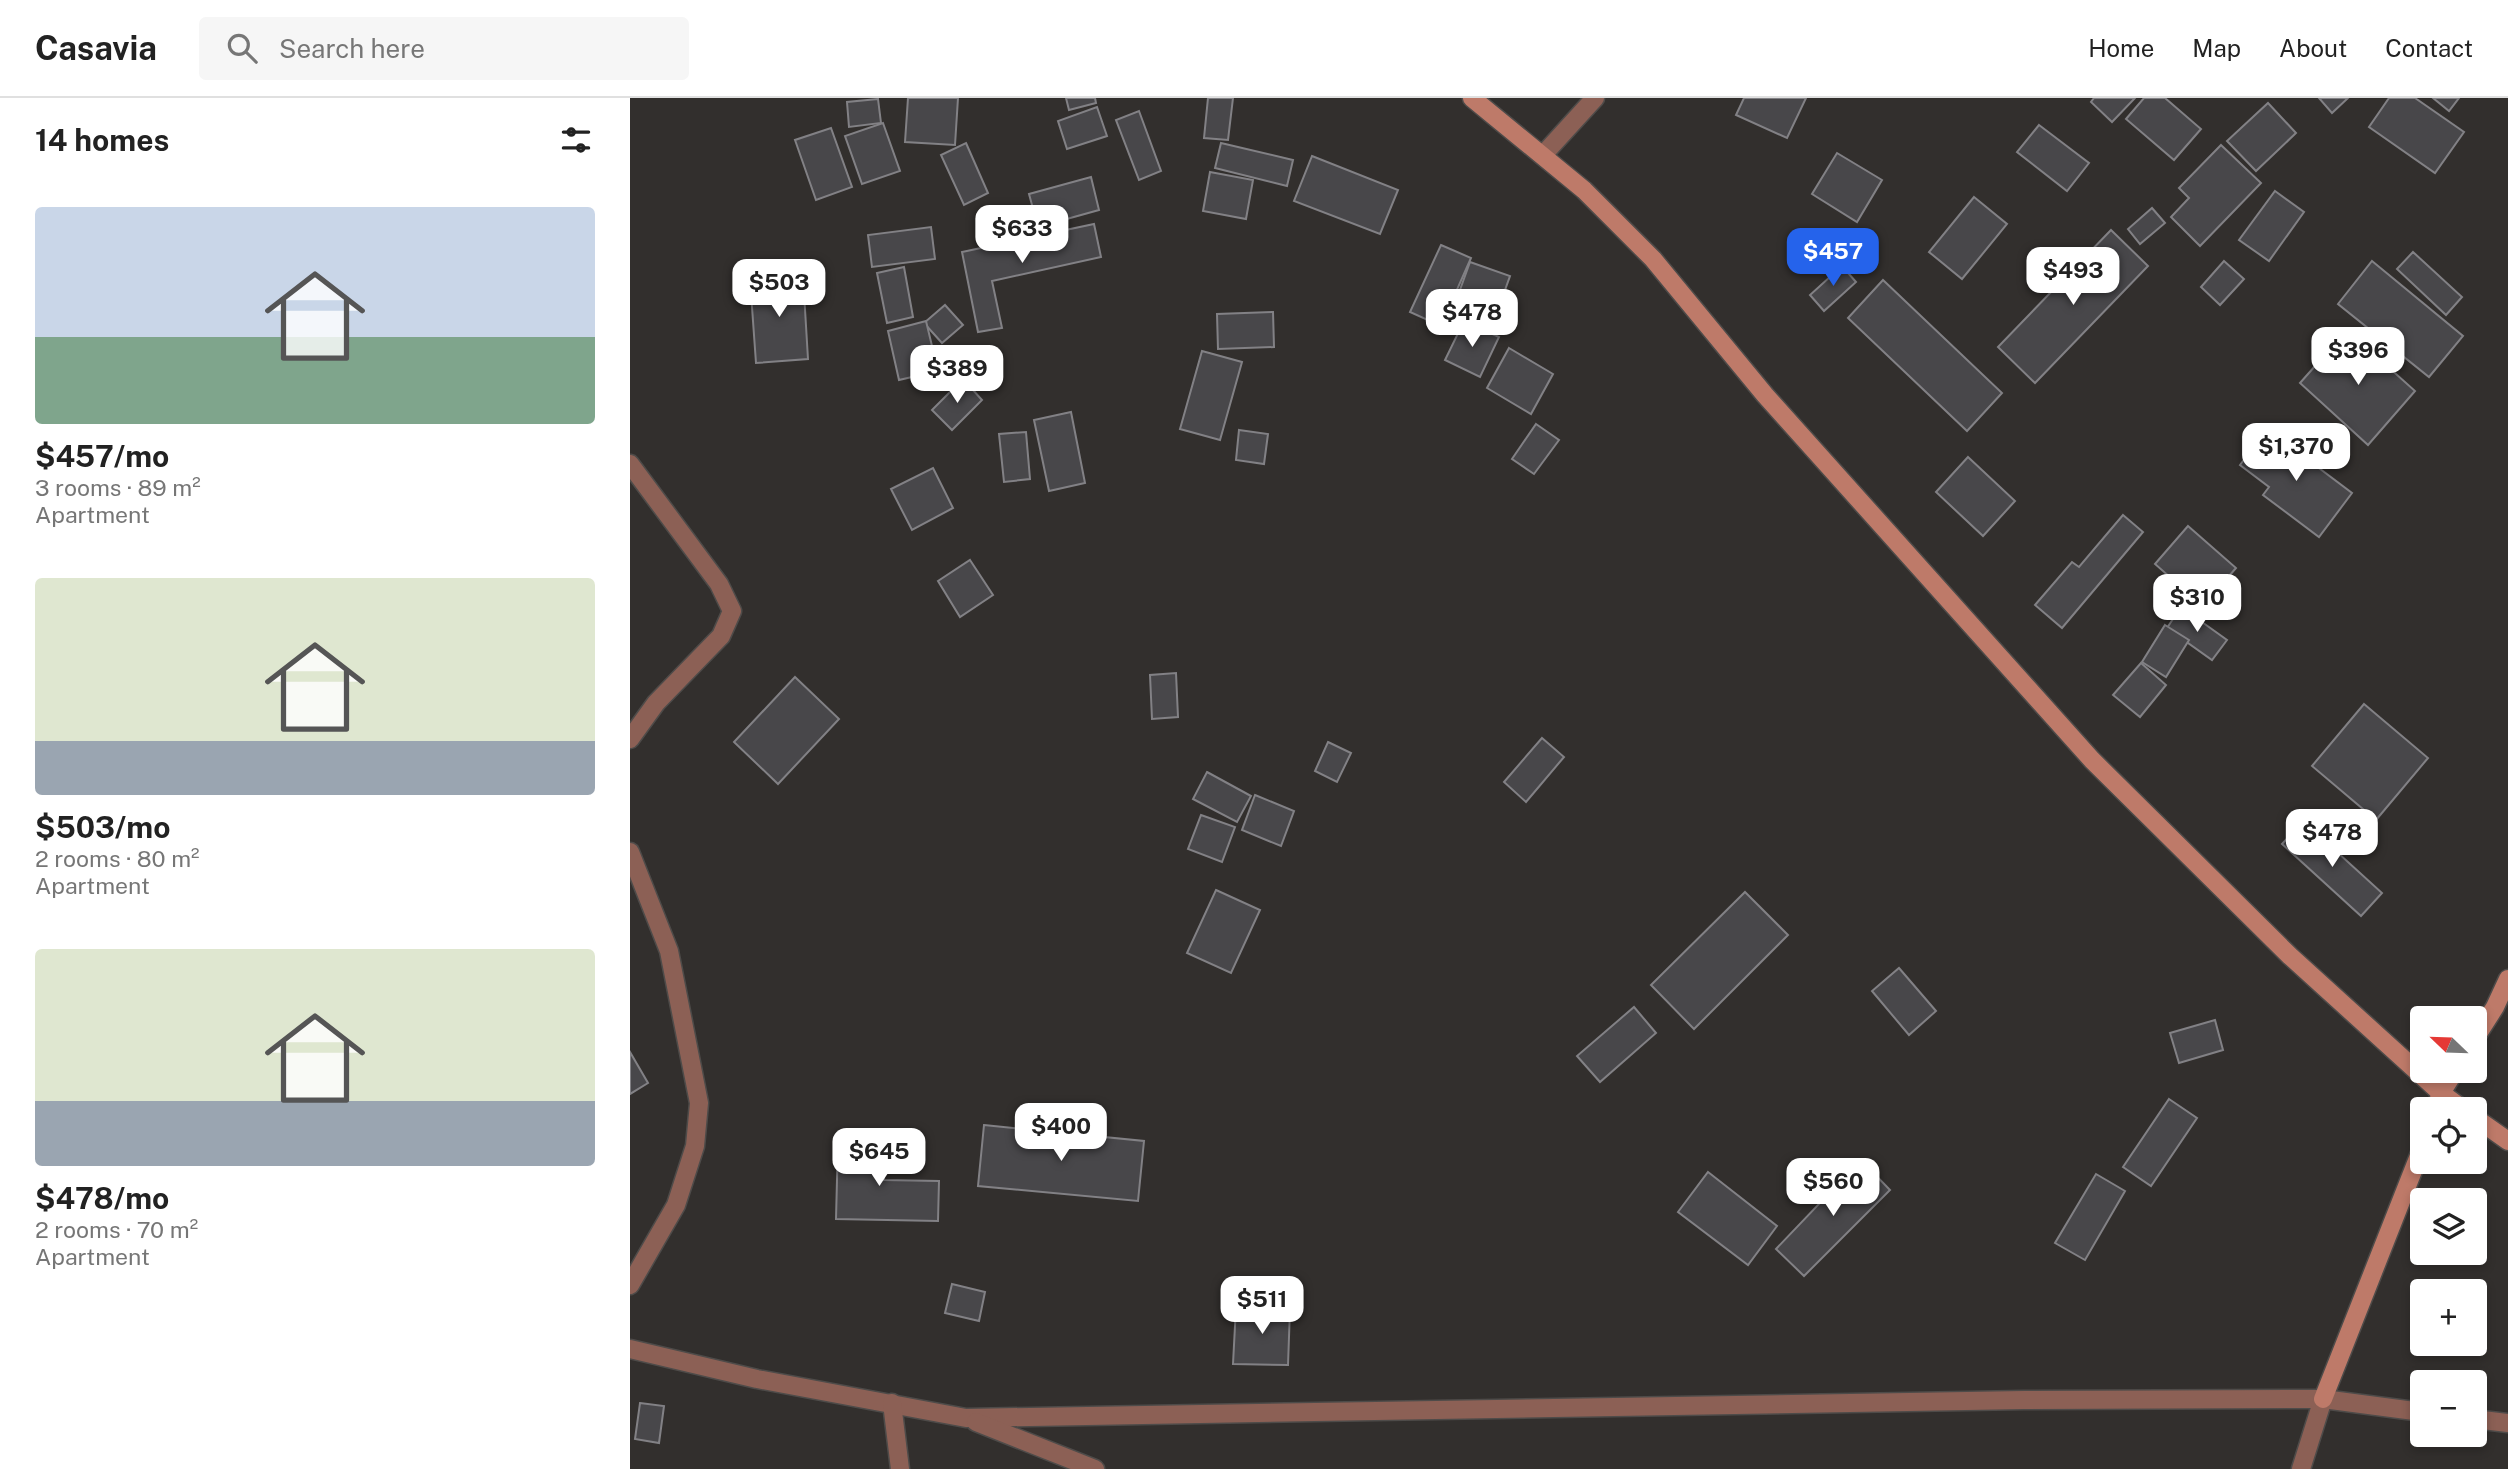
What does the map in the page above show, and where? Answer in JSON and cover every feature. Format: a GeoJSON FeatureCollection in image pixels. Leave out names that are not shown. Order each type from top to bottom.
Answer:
{"type":"FeatureCollection","features":[{"type":"Feature","properties":{"kind":"main road"},"geometry":{"type":"LineString","coordinates":[[1472,98],[1584,190],[1653,260],[1765,394],[2092,760],[2434,1097]]}},
{"type":"Feature","properties":{"kind":"main road"},"geometry":{"type":"LineString","coordinates":[[2487,1020],[2508,979]]}},
{"type":"Feature","properties":{"kind":"main road"},"geometry":{"type":"LineString","coordinates":[[2487,1126],[2508,1141]]}},
{"type":"Feature","properties":{"kind":"main road"},"geometry":{"type":"LineString","coordinates":[[2323,1399],[2412,1174]]}},
{"type":"Feature","properties":{"kind":"street"},"geometry":{"type":"LineString","coordinates":[[1543,155],[1595,98]]}},
{"type":"Feature","properties":{"kind":"street"},"geometry":{"type":"LineString","coordinates":[[630,464],[719,584],[732,611],[721,636],[656,703],[630,739]]}},
{"type":"Feature","properties":{"kind":"street"},"geometry":{"type":"LineString","coordinates":[[630,852],[669,951],[699,1103],[695,1146],[676,1205],[630,1285]]}},
{"type":"Feature","properties":{"kind":"street"},"geometry":{"type":"LineString","coordinates":[[630,1349],[757,1379],[966,1418],[1095,1469]]}},
{"type":"Feature","properties":{"kind":"street"},"geometry":{"type":"LineString","coordinates":[[966,1418],[1683,1404],[2323,1399],[2410,1410]]}},
{"type":"Feature","properties":{"kind":"street"},"geometry":{"type":"LineString","coordinates":[[2301,1469],[2323,1399]]}},
{"type":"Feature","properties":{"kind":"street"},"geometry":{"type":"LineString","coordinates":[[892,1403],[900,1469]]}},
{"type":"Feature","properties":{"kind":"street"},"geometry":{"type":"LineString","coordinates":[[2487,1421],[2508,1423]]}},
{"type":"Feature","properties":{"kind":"building"},"geometry":{"type":"Polygon","coordinates":[[[908,98],[958,98],[955,145],[905,142],[908,98]]]}},
{"type":"Feature","properties":{"kind":"building"},"geometry":{"type":"Polygon","coordinates":[[[1066,98],[1095,98],[1096,103],[1069,110],[1066,98]]]}},
{"type":"Feature","properties":{"kind":"building"},"geometry":{"type":"Polygon","coordinates":[[[1208,98],[1233,98],[1228,140],[1204,138],[1208,98]]]}},
{"type":"Feature","properties":{"kind":"building"},"geometry":{"type":"Polygon","coordinates":[[[1744,98],[1806,98],[1787,138],[1736,115],[1744,98]]]}},
{"type":"Feature","properties":{"kind":"building"},"geometry":{"type":"Polygon","coordinates":[[[2094,98],[2135,98],[2112,122],[2091,102],[2094,98]]]}},
{"type":"Feature","properties":{"kind":"building"},"geometry":{"type":"Polygon","coordinates":[[[2144,98],[2165,98],[2201,129],[2174,160],[2126,119],[2144,98]]]}},
{"type":"Feature","properties":{"kind":"building"},"geometry":{"type":"Polygon","coordinates":[[[2319,98],[2348,98],[2332,113],[2319,98]]]}},
{"type":"Feature","properties":{"kind":"building"},"geometry":{"type":"Polygon","coordinates":[[[2389,98],[2415,98],[2464,132],[2435,173],[2369,127],[2389,98]]]}},
{"type":"Feature","properties":{"kind":"building"},"geometry":{"type":"Polygon","coordinates":[[[2433,98],[2459,98],[2449,111],[2433,98]]]}},
{"type":"Feature","properties":{"kind":"building"},"geometry":{"type":"Polygon","coordinates":[[[878,99],[881,123],[849,127],[847,102],[878,99]]]}},
{"type":"Feature","properties":{"kind":"building"},"geometry":{"type":"Polygon","coordinates":[[[2268,103],[2296,133],[2256,171],[2227,141],[2268,103]]]}},
{"type":"Feature","properties":{"kind":"building"},"geometry":{"type":"Polygon","coordinates":[[[1097,107],[1107,136],[1067,149],[1058,121],[1097,107]]]}},
{"type":"Feature","properties":{"kind":"building"},"geometry":{"type":"Polygon","coordinates":[[[1139,111],[1161,171],[1139,180],[1116,120],[1139,111]]]}},
{"type":"Feature","properties":{"kind":"building"},"geometry":{"type":"Polygon","coordinates":[[[883,123],[900,171],[862,184],[845,136],[883,123]]]}},
{"type":"Feature","properties":{"kind":"building"},"geometry":{"type":"Polygon","coordinates":[[[2039,125],[2089,163],[2067,191],[2017,152],[2039,125]]]}},
{"type":"Feature","properties":{"kind":"building"},"geometry":{"type":"Polygon","coordinates":[[[831,128],[852,187],[816,200],[795,140],[831,128]]]}},
{"type":"Feature","properties":{"kind":"building"},"geometry":{"type":"Polygon","coordinates":[[[966,143],[988,193],[964,205],[941,155],[966,143]]]}},
{"type":"Feature","properties":{"kind":"building"},"geometry":{"type":"Polygon","coordinates":[[[1221,143],[1293,160],[1287,186],[1215,168],[1221,143]]]}},
{"type":"Feature","properties":{"kind":"building"},"geometry":{"type":"Polygon","coordinates":[[[2221,145],[2261,183],[2200,246],[2171,217],[2189,198],[2179,188],[2221,145]]]}},
{"type":"Feature","properties":{"kind":"building"},"geometry":{"type":"Polygon","coordinates":[[[1837,153],[1882,180],[1857,222],[1812,194],[1837,153]]]}},
{"type":"Feature","properties":{"kind":"building"},"geometry":{"type":"Polygon","coordinates":[[[1312,156],[1398,190],[1380,234],[1294,201],[1312,156]]]}},
{"type":"Feature","properties":{"kind":"building"},"geometry":{"type":"Polygon","coordinates":[[[1210,172],[1253,180],[1246,219],[1203,211],[1210,172]]]}},
{"type":"Feature","properties":{"kind":"building"},"geometry":{"type":"Polygon","coordinates":[[[1091,177],[1099,210],[1038,227],[1029,194],[1091,177]]]}},
{"type":"Feature","properties":{"kind":"building"},"geometry":{"type":"Polygon","coordinates":[[[2275,191],[2304,212],[2269,261],[2239,240],[2275,191]]]}},
{"type":"Feature","properties":{"kind":"building"},"geometry":{"type":"Polygon","coordinates":[[[1974,197],[2007,224],[1962,279],[1929,252],[1974,197]]]}},
{"type":"Feature","properties":{"kind":"building"},"geometry":{"type":"Polygon","coordinates":[[[2152,208],[2165,223],[2140,244],[2128,229],[2152,208]]]}},
{"type":"Feature","properties":{"kind":"building"},"geometry":{"type":"Polygon","coordinates":[[[1094,224],[1101,257],[992,281],[1002,328],[978,332],[962,252],[1094,224]]]}},
{"type":"Feature","properties":{"kind":"building"},"geometry":{"type":"Polygon","coordinates":[[[931,227],[935,259],[872,267],[868,235],[931,227]]]}},
{"type":"Feature","properties":{"kind":"building"},"geometry":{"type":"Polygon","coordinates":[[[2111,230],[2148,266],[2035,383],[1998,347],[2111,230]]]}},
{"type":"Feature","properties":{"kind":"building"},"geometry":{"type":"Polygon","coordinates":[[[1441,245],[1471,258],[1441,326],[1410,312],[1441,245]]]}},
{"type":"Feature","properties":{"kind":"building"},"geometry":{"type":"Polygon","coordinates":[[[2413,252],[2462,297],[2446,315],[2397,269],[2413,252]]]}},
{"type":"Feature","properties":{"kind":"building"},"geometry":{"type":"Polygon","coordinates":[[[2224,261],[2244,279],[2220,305],[2201,287],[2224,261]]]}},
{"type":"Feature","properties":{"kind":"building"},"geometry":{"type":"Polygon","coordinates":[[[2372,261],[2463,336],[2429,377],[2338,304],[2372,261]]]}},
{"type":"Feature","properties":{"kind":"building"},"geometry":{"type":"Polygon","coordinates":[[[1470,262],[1510,276],[1496,315],[1456,301],[1470,262]]]}},
{"type":"Feature","properties":{"kind":"building"},"geometry":{"type":"Polygon","coordinates":[[[1842,266],[1856,282],[1824,311],[1810,295],[1842,266]]]}},
{"type":"Feature","properties":{"kind":"building"},"geometry":{"type":"Polygon","coordinates":[[[904,267],[913,317],[887,323],[877,273],[904,267]]]}},
{"type":"Feature","properties":{"kind":"building"},"geometry":{"type":"Polygon","coordinates":[[[803,276],[808,359],[756,363],[750,279],[803,276]]]}},
{"type":"Feature","properties":{"kind":"building"},"geometry":{"type":"Polygon","coordinates":[[[1883,280],[2002,393],[1967,431],[1848,318],[1883,280]]]}},
{"type":"Feature","properties":{"kind":"building"},"geometry":{"type":"Polygon","coordinates":[[[945,305],[963,325],[942,343],[924,323],[945,305]]]}},
{"type":"Feature","properties":{"kind":"building"},"geometry":{"type":"Polygon","coordinates":[[[1273,312],[1274,347],[1218,349],[1217,314],[1273,312]]]}},
{"type":"Feature","properties":{"kind":"building"},"geometry":{"type":"Polygon","coordinates":[[[926,321],[938,371],[899,380],[888,331],[926,321]]]}},
{"type":"Feature","properties":{"kind":"building"},"geometry":{"type":"Polygon","coordinates":[[[1464,321],[1499,337],[1480,377],[1445,360],[1464,321]]]}},
{"type":"Feature","properties":{"kind":"building"},"geometry":{"type":"Polygon","coordinates":[[[2347,330],[2415,391],[2368,445],[2300,383],[2347,330]]]}},
{"type":"Feature","properties":{"kind":"building"},"geometry":{"type":"Polygon","coordinates":[[[1509,348],[1553,374],[1531,414],[1487,388],[1509,348]]]}},
{"type":"Feature","properties":{"kind":"building"},"geometry":{"type":"Polygon","coordinates":[[[1202,351],[1242,362],[1220,440],[1180,429],[1202,351]]]}},
{"type":"Feature","properties":{"kind":"building"},"geometry":{"type":"Polygon","coordinates":[[[963,379],[982,400],[952,430],[932,410],[963,379]]]}},
{"type":"Feature","properties":{"kind":"building"},"geometry":{"type":"Polygon","coordinates":[[[1071,412],[1085,483],[1049,491],[1034,420],[1071,412]]]}},
{"type":"Feature","properties":{"kind":"building"},"geometry":{"type":"Polygon","coordinates":[[[1536,424],[1559,440],[1534,474],[1512,459],[1536,424]]]}},
{"type":"Feature","properties":{"kind":"building"},"geometry":{"type":"Polygon","coordinates":[[[2267,429],[2352,493],[2319,537],[2263,495],[2269,487],[2240,465],[2267,429]]]}},
{"type":"Feature","properties":{"kind":"building"},"geometry":{"type":"Polygon","coordinates":[[[1239,430],[1268,434],[1264,464],[1236,460],[1239,430]]]}},
{"type":"Feature","properties":{"kind":"building"},"geometry":{"type":"Polygon","coordinates":[[[1026,432],[1030,479],[1004,482],[999,434],[1026,432]]]}},
{"type":"Feature","properties":{"kind":"building"},"geometry":{"type":"Polygon","coordinates":[[[1968,457],[2015,501],[1983,536],[1936,492],[1968,457]]]}},
{"type":"Feature","properties":{"kind":"building"},"geometry":{"type":"Polygon","coordinates":[[[933,468],[953,508],[912,530],[891,489],[933,468]]]}},
{"type":"Feature","properties":{"kind":"building"},"geometry":{"type":"Polygon","coordinates":[[[2123,515],[2143,532],[2062,628],[2035,605],[2072,562],[2079,567],[2123,515]]]}},
{"type":"Feature","properties":{"kind":"building"},"geometry":{"type":"Polygon","coordinates":[[[2188,526],[2236,568],[2203,606],[2155,564],[2188,526]]]}},
{"type":"Feature","properties":{"kind":"building"},"geometry":{"type":"Polygon","coordinates":[[[970,560],[993,595],[960,617],[938,581],[970,560]]]}},
{"type":"Feature","properties":{"kind":"building"},"geometry":{"type":"Polygon","coordinates":[[[2181,607],[2227,640],[2212,660],[2167,628],[2181,607]]]}},
{"type":"Feature","properties":{"kind":"building"},"geometry":{"type":"Polygon","coordinates":[[[2165,625],[2189,640],[2166,677],[2142,662],[2165,625]]]}},
{"type":"Feature","properties":{"kind":"building"},"geometry":{"type":"Polygon","coordinates":[[[2141,663],[2166,685],[2140,717],[2113,695],[2141,663]]]}},
{"type":"Feature","properties":{"kind":"building"},"geometry":{"type":"Polygon","coordinates":[[[1176,673],[1178,717],[1152,719],[1150,675],[1176,673]]]}},
{"type":"Feature","properties":{"kind":"building"},"geometry":{"type":"Polygon","coordinates":[[[795,677],[839,719],[778,784],[734,742],[795,677]]]}},
{"type":"Feature","properties":{"kind":"building"},"geometry":{"type":"Polygon","coordinates":[[[2364,704],[2428,758],[2376,820],[2312,766],[2364,704]]]}},
{"type":"Feature","properties":{"kind":"building"},"geometry":{"type":"Polygon","coordinates":[[[1542,738],[1564,757],[1526,802],[1504,782],[1542,738]]]}},
{"type":"Feature","properties":{"kind":"building"},"geometry":{"type":"Polygon","coordinates":[[[1328,742],[1351,753],[1337,782],[1315,771],[1328,742]]]}},
{"type":"Feature","properties":{"kind":"building"},"geometry":{"type":"Polygon","coordinates":[[[1207,772],[1251,796],[1237,822],[1193,799],[1207,772]]]}},
{"type":"Feature","properties":{"kind":"building"},"geometry":{"type":"Polygon","coordinates":[[[1255,795],[1294,811],[1281,846],[1242,830],[1255,795]]]}},
{"type":"Feature","properties":{"kind":"building"},"geometry":{"type":"Polygon","coordinates":[[[1201,815],[1235,827],[1222,862],[1188,849],[1201,815]]]}},
{"type":"Feature","properties":{"kind":"building"},"geometry":{"type":"Polygon","coordinates":[[[2303,821],[2382,893],[2361,916],[2282,844],[2303,821]]]}},
{"type":"Feature","properties":{"kind":"building"},"geometry":{"type":"Polygon","coordinates":[[[1216,890],[1260,910],[1231,973],[1187,953],[1216,890]]]}},
{"type":"Feature","properties":{"kind":"building"},"geometry":{"type":"Polygon","coordinates":[[[1745,892],[1788,935],[1694,1029],[1651,985],[1745,892]]]}},
{"type":"Feature","properties":{"kind":"building"},"geometry":{"type":"Polygon","coordinates":[[[1899,968],[1936,1011],[1909,1035],[1872,991],[1899,968]]]}},
{"type":"Feature","properties":{"kind":"building"},"geometry":{"type":"Polygon","coordinates":[[[1634,1007],[1656,1033],[1600,1082],[1577,1056],[1634,1007]]]}},
{"type":"Feature","properties":{"kind":"building"},"geometry":{"type":"Polygon","coordinates":[[[2215,1020],[2223,1050],[2179,1063],[2170,1033],[2215,1020]]]}},
{"type":"Feature","properties":{"kind":"building"},"geometry":{"type":"Polygon","coordinates":[[[630,1052],[648,1083],[630,1094],[630,1052]]]}},
{"type":"Feature","properties":{"kind":"building"},"geometry":{"type":"Polygon","coordinates":[[[2169,1099],[2197,1118],[2151,1186],[2123,1167],[2169,1099]]]}},
{"type":"Feature","properties":{"kind":"building"},"geometry":{"type":"Polygon","coordinates":[[[984,1125],[1144,1141],[1138,1201],[978,1186],[984,1125]]]}},
{"type":"Feature","properties":{"kind":"building"},"geometry":{"type":"Polygon","coordinates":[[[838,1141],[885,1142],[884,1180],[939,1181],[938,1221],[836,1219],[838,1141]]]}},
{"type":"Feature","properties":{"kind":"building"},"geometry":{"type":"Polygon","coordinates":[[[1861,1160],[1890,1190],[1804,1276],[1776,1249],[1861,1160]]]}},
{"type":"Feature","properties":{"kind":"building"},"geometry":{"type":"Polygon","coordinates":[[[1708,1172],[1777,1226],[1748,1265],[1678,1212],[1708,1172]]]}},
{"type":"Feature","properties":{"kind":"building"},"geometry":{"type":"Polygon","coordinates":[[[2096,1174],[2125,1191],[2085,1260],[2055,1243],[2096,1174]]]}},
{"type":"Feature","properties":{"kind":"building"},"geometry":{"type":"Polygon","coordinates":[[[952,1284],[985,1292],[979,1321],[945,1313],[952,1284]]]}},
{"type":"Feature","properties":{"kind":"building"},"geometry":{"type":"Polygon","coordinates":[[[1236,1307],[1290,1309],[1288,1365],[1233,1364],[1236,1307]]]}},
{"type":"Feature","properties":{"kind":"building"},"geometry":{"type":"Polygon","coordinates":[[[640,1403],[664,1406],[659,1443],[635,1439],[640,1403]]]}}]}
